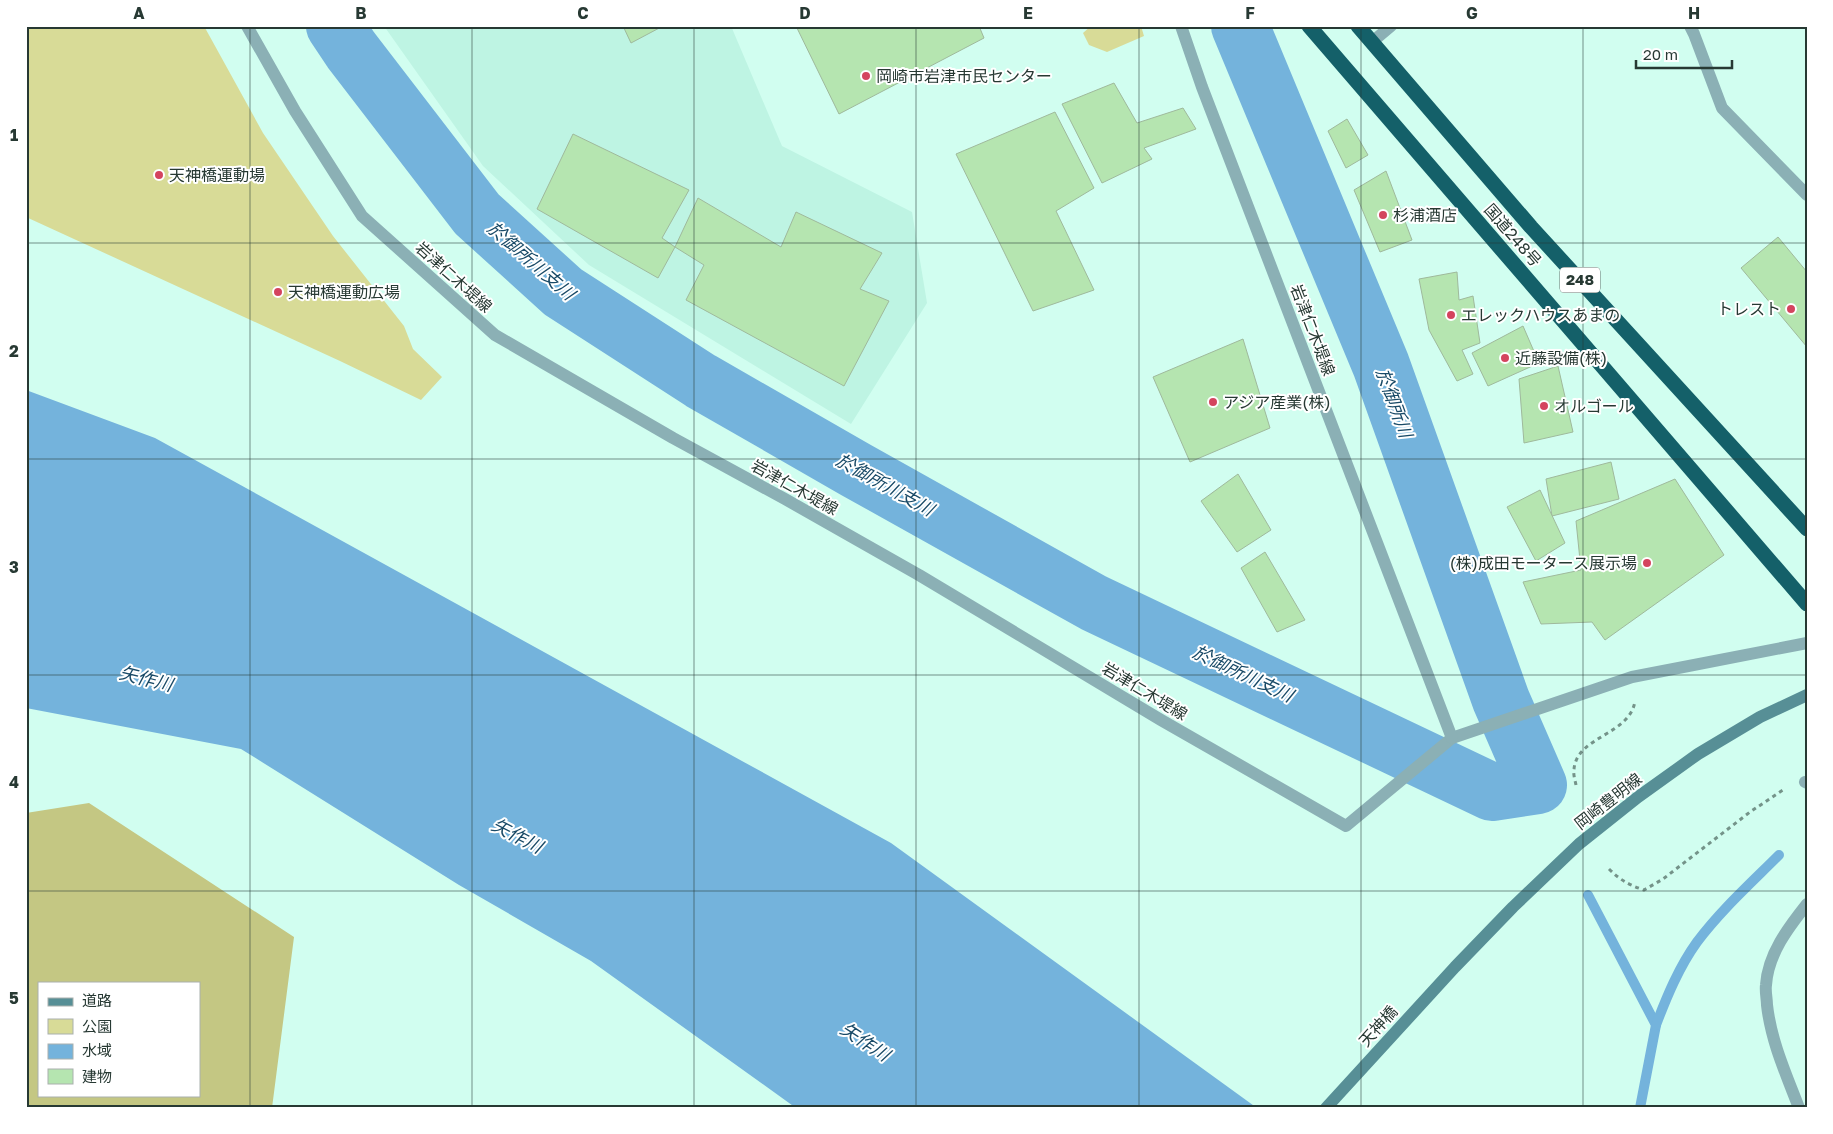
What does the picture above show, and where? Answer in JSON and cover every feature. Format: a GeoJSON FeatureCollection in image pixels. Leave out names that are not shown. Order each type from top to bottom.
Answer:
{"type":"FeatureCollection","features":[{"type":"Feature","properties":{"kind":"highway","name":"国道248号"},"geometry":{"type":"LineString","coordinates":[[1309,26],[1807,604]]}},
{"type":"Feature","properties":{"kind":"highway","name":"国道248号"},"geometry":{"type":"LineString","coordinates":[[1358,26],[1531,227],[1807,530]]}},
{"type":"Feature","properties":{"kind":"main road","name":"岡崎豊明線"},"geometry":{"type":"LineString","coordinates":[[1455,967],[1513,907],[1579,844],[1638,797],[1698,754],[1760,717],[1807,695]]}},
{"type":"Feature","properties":{"kind":"main road","name":"天神橋"},"geometry":{"type":"LineString","coordinates":[[1326,1108],[1455,967]]}},
{"type":"Feature","properties":{"kind":"street","name":"岩津仁木堤線"},"geometry":{"type":"LineString","coordinates":[[247,26],[295,111],[362,216],[495,335],[672,438],[919,575],[1162,720],[1346,826],[1452,738],[1202,87],[1181,26]]}},
{"type":"Feature","properties":{"kind":"street"},"geometry":{"type":"LineString","coordinates":[[1372,42],[1391,26]]}},
{"type":"Feature","properties":{"kind":"street"},"geometry":{"type":"LineString","coordinates":[[1690,26],[1722,108],[1807,195]]}},
{"type":"Feature","properties":{"kind":"street"},"geometry":{"type":"LineString","coordinates":[[1452,738],[1632,677],[1807,643]]}},
{"type":"Feature","properties":{"kind":"street"},"geometry":{"type":"LineString","coordinates":[[1799,1108],[1769,1020],[1765,986],[1773,957],[1785,932],[1807,904]]}},
{"type":"Feature","properties":{"kind":"path"},"geometry":{"type":"LineString","coordinates":[[1576,785],[1574,769],[1580,753],[1627,719],[1634,710],[1636,697],[1632,677]]}},
{"type":"Feature","properties":{"kind":"path"},"geometry":{"type":"LineString","coordinates":[[1609,869],[1627,884],[1644,890],[1662,879],[1779,791],[1806,782]]}},
{"type":"Feature","properties":{"kind":"shaded area"},"geometry":{"type":"Polygon","coordinates":[[[384,26],[731,26],[782,146],[912,212],[927,303],[851,424],[589,265],[483,166],[384,26]]]}},
{"type":"Feature","properties":{"kind":"green space","name":"天神橋運動場"},"geometry":{"type":"Polygon","coordinates":[[[26,26],[204,26],[263,133],[333,236],[404,326],[413,349],[442,377],[421,400],[26,217],[26,26]]]}},
{"type":"Feature","properties":{"kind":"green space"},"geometry":{"type":"Polygon","coordinates":[[[1091,26],[1141,26],[1144,36],[1107,52],[1089,45],[1083,33],[1091,26]]]}},
{"type":"Feature","properties":{"kind":"green space"},"geometry":{"type":"Polygon","coordinates":[[[89,803],[294,937],[272,1108],[26,1108],[26,813],[89,803]]]}},
{"type":"Feature","properties":{"kind":"water","name":"矢作川"},"geometry":{"type":"Polygon","coordinates":[[[26,390],[155,438],[891,843],[1257,1108],[796,1108],[591,961],[459,885],[241,749],[26,708],[26,390]]]}},
{"type":"Feature","properties":{"kind":"building"},"geometry":{"type":"Polygon","coordinates":[[[623,26],[663,26],[631,43],[623,26]]]}},
{"type":"Feature","properties":{"kind":"building","name":"岡崎市岩津市民センター"},"geometry":{"type":"Polygon","coordinates":[[[796,26],[979,26],[984,38],[839,114],[796,26]]]}},
{"type":"Feature","properties":{"kind":"building"},"geometry":{"type":"Polygon","coordinates":[[[1114,83],[1137,123],[1183,108],[1196,129],[1144,148],[1152,159],[1102,183],[1062,104],[1114,83]]]}},
{"type":"Feature","properties":{"kind":"building"},"geometry":{"type":"Polygon","coordinates":[[[1055,112],[1094,188],[1056,211],[1094,290],[1033,311],[956,154],[1055,112]]]}},
{"type":"Feature","properties":{"kind":"building"},"geometry":{"type":"Polygon","coordinates":[[[1347,119],[1368,155],[1346,168],[1328,131],[1347,119]]]}},
{"type":"Feature","properties":{"kind":"building"},"geometry":{"type":"Polygon","coordinates":[[[573,134],[689,190],[662,238],[675,247],[658,278],[537,209],[573,134]]]}},
{"type":"Feature","properties":{"kind":"building","name":"杉浦酒店"},"geometry":{"type":"Polygon","coordinates":[[[1386,171],[1412,240],[1380,252],[1354,190],[1386,171]]]}},
{"type":"Feature","properties":{"kind":"building"},"geometry":{"type":"Polygon","coordinates":[[[698,198],[781,247],[796,212],[882,253],[860,289],[889,301],[844,386],[686,300],[704,265],[675,247],[698,198]]]}},
{"type":"Feature","properties":{"kind":"building","name":"トレスト"},"geometry":{"type":"Polygon","coordinates":[[[1778,237],[1807,272],[1807,347],[1741,268],[1778,237]]]}},
{"type":"Feature","properties":{"kind":"building","name":"エレックハウスあまの"},"geometry":{"type":"Polygon","coordinates":[[[1457,272],[1459,300],[1473,296],[1480,343],[1462,350],[1473,374],[1457,381],[1429,330],[1419,279],[1457,272]]]}},
{"type":"Feature","properties":{"kind":"building","name":"近藤設備(株)"},"geometry":{"type":"Polygon","coordinates":[[[1523,326],[1539,363],[1488,386],[1472,353],[1523,326]]]}},
{"type":"Feature","properties":{"kind":"building","name":"アジア産業(株)"},"geometry":{"type":"Polygon","coordinates":[[[1243,339],[1270,428],[1190,462],[1153,377],[1243,339]]]}},
{"type":"Feature","properties":{"kind":"building","name":"オルゴール"},"geometry":{"type":"Polygon","coordinates":[[[1558,366],[1573,432],[1524,443],[1519,379],[1558,366]]]}},
{"type":"Feature","properties":{"kind":"building"},"geometry":{"type":"Polygon","coordinates":[[[1611,462],[1619,499],[1552,516],[1546,479],[1611,462]]]}},
{"type":"Feature","properties":{"kind":"building"},"geometry":{"type":"Polygon","coordinates":[[[1238,474],[1271,530],[1237,552],[1201,501],[1238,474]]]}},
{"type":"Feature","properties":{"kind":"building","name":"(株)成田モータース展示場"},"geometry":{"type":"Polygon","coordinates":[[[1675,479],[1724,555],[1605,640],[1592,622],[1541,624],[1523,582],[1581,570],[1576,521],[1675,479]]]}},
{"type":"Feature","properties":{"kind":"building"},"geometry":{"type":"Polygon","coordinates":[[[1540,490],[1565,543],[1536,561],[1507,507],[1540,490]]]}},
{"type":"Feature","properties":{"kind":"building"},"geometry":{"type":"Polygon","coordinates":[[[1265,552],[1305,620],[1277,632],[1241,568],[1265,552]]]}},
{"type":"Feature","properties":{"kind":"waterway","name":"於御所川支川"},"geometry":{"type":"LineString","coordinates":[[335,26],[351,50],[477,214],[563,292],[701,381],[1094,603],[1492,792],[1538,785],[1501,700],[1381,365],[1240,26]]}},
{"type":"Feature","properties":{"kind":"waterway"},"geometry":{"type":"LineString","coordinates":[[1538,785],[1546,807]]}},
{"type":"Feature","properties":{"kind":"waterway"},"geometry":{"type":"LineString","coordinates":[[1656,1025],[1674,982],[1697,942],[1726,908],[1779,855]]}},
{"type":"Feature","properties":{"kind":"waterway"},"geometry":{"type":"LineString","coordinates":[[1588,895],[1656,1025],[1640,1108]]}},
{"type":"Feature","properties":{"kind":"place","name":"岡崎市岩津市民センター"},"geometry":{"type":"Point","coordinates":[866,76]}},
{"type":"Feature","properties":{"kind":"place","name":"天神橋運動場"},"geometry":{"type":"Point","coordinates":[159,175]}},
{"type":"Feature","properties":{"kind":"place","name":"杉浦酒店"},"geometry":{"type":"Point","coordinates":[1383,215]}},
{"type":"Feature","properties":{"kind":"place","name":"天神橋運動広場"},"geometry":{"type":"Point","coordinates":[278,292]}},
{"type":"Feature","properties":{"kind":"place","name":"トレスト"},"geometry":{"type":"Point","coordinates":[1791,309]}},
{"type":"Feature","properties":{"kind":"place","name":"エレックハウスあまの"},"geometry":{"type":"Point","coordinates":[1451,315]}},
{"type":"Feature","properties":{"kind":"place","name":"近藤設備(株)"},"geometry":{"type":"Point","coordinates":[1505,358]}},
{"type":"Feature","properties":{"kind":"place","name":"アジア産業(株)"},"geometry":{"type":"Point","coordinates":[1213,402]}},
{"type":"Feature","properties":{"kind":"place","name":"オルゴール"},"geometry":{"type":"Point","coordinates":[1544,406]}},
{"type":"Feature","properties":{"kind":"place","name":"(株)成田モータース展示場"},"geometry":{"type":"Point","coordinates":[1647,563]}},
{"type":"Feature","properties":{"kind":"water label","name":"於御所川"},"geometry":{"type":"Point","coordinates":[1394,403]}}]}
